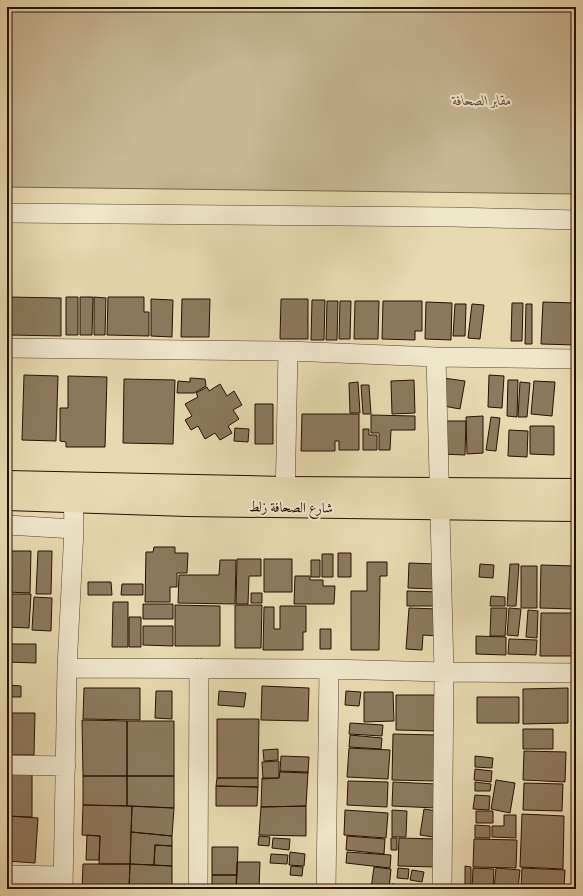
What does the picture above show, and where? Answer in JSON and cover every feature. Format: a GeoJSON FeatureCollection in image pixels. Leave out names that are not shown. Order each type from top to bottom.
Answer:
{"type":"FeatureCollection","features":[{"type":"Feature","properties":{"kind":"highway","name":"شارع الصحافة زلط"},"geometry":{"type":"LineString","coordinates":[[7,482],[73,492],[440,499],[576,510]]}},
{"type":"Feature","properties":{"kind":"highway","name":"شارع الصحافة زلط"},"geometry":{"type":"LineString","coordinates":[[440,499],[576,490]]}},
{"type":"Feature","properties":{"kind":"highway","name":"شارع الصحافة زلط"},"geometry":{"type":"LineString","coordinates":[[7,500],[73,492]]}},
{"type":"Feature","properties":{"kind":"street"},"geometry":{"type":"LineString","coordinates":[[7,213],[430,217],[576,220]]}},
{"type":"Feature","properties":{"kind":"street"},"geometry":{"type":"LineString","coordinates":[[7,348],[288,351],[436,357],[576,358]]}},
{"type":"Feature","properties":{"kind":"street"},"geometry":{"type":"LineString","coordinates":[[285,497],[288,351]]}},
{"type":"Feature","properties":{"kind":"street"},"geometry":{"type":"LineString","coordinates":[[436,357],[444,672],[442,889]]}},
{"type":"Feature","properties":{"kind":"street"},"geometry":{"type":"LineString","coordinates":[[7,875],[63,882],[67,668],[74,529],[73,492]]}},
{"type":"Feature","properties":{"kind":"street"},"geometry":{"type":"LineString","coordinates":[[7,525],[74,529]]}},
{"type":"Feature","properties":{"kind":"street"},"geometry":{"type":"LineString","coordinates":[[67,668],[329,669],[576,673]]}},
{"type":"Feature","properties":{"kind":"street"},"geometry":{"type":"LineString","coordinates":[[198,889],[199,668]]}},
{"type":"Feature","properties":{"kind":"street"},"geometry":{"type":"LineString","coordinates":[[326,889],[329,669]]}},
{"type":"Feature","properties":{"kind":"street"},"geometry":{"type":"LineString","coordinates":[[7,765],[66,766]]}},
{"type":"Feature","properties":{"kind":"green space","name":"مقابر الصحافة"},"geometry":{"type":"Polygon","coordinates":[[[7,7],[576,7],[576,194],[7,187],[7,7]]]}},
{"type":"Feature","properties":{"kind":"building"},"geometry":{"type":"Polygon","coordinates":[[[9,297],[61,298],[61,336],[9,335],[9,297]]]}},
{"type":"Feature","properties":{"kind":"building"},"geometry":{"type":"Polygon","coordinates":[[[66,297],[78,297],[78,335],[66,335],[66,297]]]}},
{"type":"Feature","properties":{"kind":"building"},"geometry":{"type":"Polygon","coordinates":[[[80,297],[93,297],[92,335],[80,335],[80,297]]]}},
{"type":"Feature","properties":{"kind":"building"},"geometry":{"type":"Polygon","coordinates":[[[94,297],[106,298],[105,335],[94,335],[94,297]]]}},
{"type":"Feature","properties":{"kind":"building"},"geometry":{"type":"Polygon","coordinates":[[[108,297],[144,297],[144,312],[149,312],[149,336],[107,335],[108,297]]]}},
{"type":"Feature","properties":{"kind":"building"},"geometry":{"type":"Polygon","coordinates":[[[151,299],[173,300],[172,337],[151,336],[151,299]]]}},
{"type":"Feature","properties":{"kind":"building"},"geometry":{"type":"Polygon","coordinates":[[[182,299],[210,299],[209,337],[181,337],[182,299]]]}},
{"type":"Feature","properties":{"kind":"building"},"geometry":{"type":"Polygon","coordinates":[[[281,299],[308,299],[308,339],[280,339],[281,299]]]}},
{"type":"Feature","properties":{"kind":"building"},"geometry":{"type":"Polygon","coordinates":[[[312,300],[325,300],[324,340],[311,340],[312,300]]]}},
{"type":"Feature","properties":{"kind":"building"},"geometry":{"type":"Polygon","coordinates":[[[327,301],[338,301],[337,340],[326,340],[327,301]]]}},
{"type":"Feature","properties":{"kind":"building"},"geometry":{"type":"Polygon","coordinates":[[[340,301],[351,301],[350,339],[339,339],[340,301]]]}},
{"type":"Feature","properties":{"kind":"building"},"geometry":{"type":"Polygon","coordinates":[[[355,301],[379,301],[378,339],[354,339],[355,301]]]}},
{"type":"Feature","properties":{"kind":"building"},"geometry":{"type":"Polygon","coordinates":[[[383,301],[422,301],[422,331],[415,331],[415,340],[382,339],[383,301]]]}},
{"type":"Feature","properties":{"kind":"building"},"geometry":{"type":"Polygon","coordinates":[[[426,302],[452,303],[451,340],[425,339],[426,302]]]}},
{"type":"Feature","properties":{"kind":"building"},"geometry":{"type":"Polygon","coordinates":[[[543,302],[576,303],[576,345],[541,344],[543,302]]]}},
{"type":"Feature","properties":{"kind":"building"},"geometry":{"type":"Polygon","coordinates":[[[512,303],[523,303],[522,341],[511,341],[512,303]]]}},
{"type":"Feature","properties":{"kind":"building"},"geometry":{"type":"Polygon","coordinates":[[[455,304],[466,304],[465,336],[453,336],[455,304]]]}},
{"type":"Feature","properties":{"kind":"building"},"geometry":{"type":"Polygon","coordinates":[[[472,304],[484,305],[480,339],[468,338],[472,304]]]}},
{"type":"Feature","properties":{"kind":"building"},"geometry":{"type":"Polygon","coordinates":[[[526,304],[532,304],[532,344],[525,344],[526,304]]]}},
{"type":"Feature","properties":{"kind":"building"},"geometry":{"type":"Polygon","coordinates":[[[24,375],[58,376],[56,441],[22,440],[24,375]]]}},
{"type":"Feature","properties":{"kind":"building"},"geometry":{"type":"Polygon","coordinates":[[[489,375],[504,376],[502,408],[488,407],[489,375]]]}},
{"type":"Feature","properties":{"kind":"building"},"geometry":{"type":"Polygon","coordinates":[[[68,376],[107,377],[105,447],[66,447],[66,442],[60,441],[60,408],[68,408],[68,376]]]}},
{"type":"Feature","properties":{"kind":"building"},"geometry":{"type":"Polygon","coordinates":[[[190,378],[205,379],[206,386],[194,393],[177,393],[178,381],[190,382],[190,378]]]}},
{"type":"Feature","properties":{"kind":"building"},"geometry":{"type":"Polygon","coordinates":[[[443,378],[465,381],[460,409],[438,405],[443,378]]]}},
{"type":"Feature","properties":{"kind":"building"},"geometry":{"type":"Polygon","coordinates":[[[124,379],[175,380],[173,444],[123,443],[124,379]]]}},
{"type":"Feature","properties":{"kind":"building"},"geometry":{"type":"Polygon","coordinates":[[[414,380],[415,413],[392,414],[391,381],[414,380]]]}},
{"type":"Feature","properties":{"kind":"building"},"geometry":{"type":"Polygon","coordinates":[[[508,380],[518,380],[517,417],[507,416],[508,380]]]}},
{"type":"Feature","properties":{"kind":"building"},"geometry":{"type":"Polygon","coordinates":[[[534,381],[555,382],[552,416],[531,414],[534,381]]]}},
{"type":"Feature","properties":{"kind":"building"},"geometry":{"type":"Polygon","coordinates":[[[358,382],[360,413],[350,413],[349,383],[358,382]]]}},
{"type":"Feature","properties":{"kind":"building"},"geometry":{"type":"Polygon","coordinates":[[[520,382],[530,383],[527,417],[518,417],[520,382]]]}},
{"type":"Feature","properties":{"kind":"building"},"geometry":{"type":"Polygon","coordinates":[[[220,384],[227,396],[234,391],[242,405],[233,410],[239,419],[228,426],[232,433],[220,440],[215,433],[205,439],[198,426],[191,430],[185,420],[192,416],[185,404],[198,397],[196,393],[207,387],[209,391],[220,384]]]}},
{"type":"Feature","properties":{"kind":"building"},"geometry":{"type":"Polygon","coordinates":[[[361,385],[369,385],[371,414],[363,414],[361,385]]]}},
{"type":"Feature","properties":{"kind":"building"},"geometry":{"type":"Polygon","coordinates":[[[255,404],[273,404],[273,444],[255,444],[255,404]]]}},
{"type":"Feature","properties":{"kind":"building"},"geometry":{"type":"Polygon","coordinates":[[[302,414],[359,414],[359,450],[339,450],[339,441],[335,441],[335,451],[301,451],[302,414]]]}},
{"type":"Feature","properties":{"kind":"building"},"geometry":{"type":"Polygon","coordinates":[[[371,415],[415,416],[415,430],[391,430],[390,450],[379,450],[379,433],[371,433],[371,415]]]}},
{"type":"Feature","properties":{"kind":"building"},"geometry":{"type":"Polygon","coordinates":[[[483,416],[483,453],[467,454],[466,417],[483,416]]]}},
{"type":"Feature","properties":{"kind":"building"},"geometry":{"type":"Polygon","coordinates":[[[491,417],[500,418],[496,451],[486,450],[491,417]]]}},
{"type":"Feature","properties":{"kind":"building"},"geometry":{"type":"Polygon","coordinates":[[[442,421],[466,421],[465,455],[441,454],[442,421]]]}},
{"type":"Feature","properties":{"kind":"building"},"geometry":{"type":"Polygon","coordinates":[[[530,426],[554,426],[554,455],[530,454],[530,426]]]}},
{"type":"Feature","properties":{"kind":"building"},"geometry":{"type":"Polygon","coordinates":[[[235,428],[249,429],[248,442],[234,441],[235,428]]]}},
{"type":"Feature","properties":{"kind":"building"},"geometry":{"type":"Polygon","coordinates":[[[363,429],[369,429],[369,435],[377,435],[377,450],[363,450],[363,429]]]}},
{"type":"Feature","properties":{"kind":"building"},"geometry":{"type":"Polygon","coordinates":[[[509,430],[528,431],[527,457],[508,456],[509,430]]]}},
{"type":"Feature","properties":{"kind":"building"},"geometry":{"type":"Polygon","coordinates":[[[154,547],[175,547],[175,553],[188,553],[187,573],[177,573],[177,587],[170,587],[170,602],[145,602],[146,552],[153,552],[154,547]]]}},
{"type":"Feature","properties":{"kind":"building"},"geometry":{"type":"Polygon","coordinates":[[[7,551],[31,551],[30,593],[7,592],[7,551]]]}},
{"type":"Feature","properties":{"kind":"building"},"geometry":{"type":"Polygon","coordinates":[[[38,551],[52,551],[51,594],[36,594],[38,551]]]}},
{"type":"Feature","properties":{"kind":"building"},"geometry":{"type":"Polygon","coordinates":[[[338,553],[351,553],[351,577],[338,577],[338,553]]]}},
{"type":"Feature","properties":{"kind":"building"},"geometry":{"type":"Polygon","coordinates":[[[322,554],[333,554],[333,577],[322,577],[322,554]]]}},
{"type":"Feature","properties":{"kind":"building"},"geometry":{"type":"Polygon","coordinates":[[[237,559],[261,559],[261,576],[249,576],[248,604],[236,604],[237,559]]]}},
{"type":"Feature","properties":{"kind":"building"},"geometry":{"type":"Polygon","coordinates":[[[264,559],[292,559],[292,592],[264,592],[264,559]]]}},
{"type":"Feature","properties":{"kind":"building"},"geometry":{"type":"Polygon","coordinates":[[[220,560],[236,560],[235,604],[178,603],[179,575],[219,575],[220,560]]]}},
{"type":"Feature","properties":{"kind":"building"},"geometry":{"type":"Polygon","coordinates":[[[311,560],[320,560],[320,577],[311,577],[311,560]]]}},
{"type":"Feature","properties":{"kind":"building"},"geometry":{"type":"Polygon","coordinates":[[[367,562],[387,562],[387,576],[380,576],[379,650],[351,650],[351,591],[367,591],[367,562]]]}},
{"type":"Feature","properties":{"kind":"building"},"geometry":{"type":"Polygon","coordinates":[[[409,563],[437,564],[437,589],[408,588],[409,563]]]}},
{"type":"Feature","properties":{"kind":"building"},"geometry":{"type":"Polygon","coordinates":[[[480,564],[494,565],[493,578],[479,577],[480,564]]]}},
{"type":"Feature","properties":{"kind":"building"},"geometry":{"type":"Polygon","coordinates":[[[510,564],[519,564],[516,606],[507,606],[510,564]]]}},
{"type":"Feature","properties":{"kind":"building"},"geometry":{"type":"Polygon","coordinates":[[[541,565],[576,566],[576,609],[540,608],[541,565]]]}},
{"type":"Feature","properties":{"kind":"building"},"geometry":{"type":"Polygon","coordinates":[[[521,566],[537,566],[537,608],[521,608],[521,566]]]}},
{"type":"Feature","properties":{"kind":"building"},"geometry":{"type":"Polygon","coordinates":[[[295,576],[310,576],[310,580],[323,580],[323,586],[335,586],[334,604],[294,604],[295,576]]]}},
{"type":"Feature","properties":{"kind":"building"},"geometry":{"type":"Polygon","coordinates":[[[88,582],[111,582],[112,595],[88,595],[88,582]]]}},
{"type":"Feature","properties":{"kind":"building"},"geometry":{"type":"Polygon","coordinates":[[[122,584],[143,584],[143,595],[121,595],[122,584]]]}},
{"type":"Feature","properties":{"kind":"building"},"geometry":{"type":"Polygon","coordinates":[[[407,591],[440,592],[440,606],[407,606],[407,591]]]}},
{"type":"Feature","properties":{"kind":"building"},"geometry":{"type":"Polygon","coordinates":[[[251,593],[262,593],[262,603],[251,603],[251,593]]]}},
{"type":"Feature","properties":{"kind":"building"},"geometry":{"type":"Polygon","coordinates":[[[7,594],[31,594],[29,628],[7,627],[7,594]]]}},
{"type":"Feature","properties":{"kind":"building"},"geometry":{"type":"Polygon","coordinates":[[[491,596],[505,597],[505,606],[490,606],[491,596]]]}},
{"type":"Feature","properties":{"kind":"building"},"geometry":{"type":"Polygon","coordinates":[[[34,597],[52,598],[51,631],[32,630],[34,597]]]}},
{"type":"Feature","properties":{"kind":"building"},"geometry":{"type":"Polygon","coordinates":[[[113,602],[128,602],[128,647],[112,647],[113,602]]]}},
{"type":"Feature","properties":{"kind":"building"},"geometry":{"type":"Polygon","coordinates":[[[143,604],[173,604],[173,619],[143,619],[143,604]]]}},
{"type":"Feature","properties":{"kind":"building"},"geometry":{"type":"Polygon","coordinates":[[[175,605],[220,606],[220,646],[175,646],[175,605]]]}},
{"type":"Feature","properties":{"kind":"building"},"geometry":{"type":"Polygon","coordinates":[[[235,605],[262,605],[261,648],[235,648],[235,605]]]}},
{"type":"Feature","properties":{"kind":"building"},"geometry":{"type":"Polygon","coordinates":[[[280,606],[306,606],[306,632],[303,632],[303,650],[263,650],[264,607],[274,607],[274,629],[280,629],[280,606]]]}},
{"type":"Feature","properties":{"kind":"building"},"geometry":{"type":"Polygon","coordinates":[[[409,608],[439,609],[437,636],[423,635],[422,650],[406,649],[409,608]]]}},
{"type":"Feature","properties":{"kind":"building"},"geometry":{"type":"Polygon","coordinates":[[[491,608],[507,608],[505,636],[490,636],[491,608]]]}},
{"type":"Feature","properties":{"kind":"building"},"geometry":{"type":"Polygon","coordinates":[[[509,608],[521,609],[518,636],[507,635],[509,608]]]}},
{"type":"Feature","properties":{"kind":"building"},"geometry":{"type":"Polygon","coordinates":[[[528,610],[538,611],[537,638],[526,637],[528,610]]]}},
{"type":"Feature","properties":{"kind":"building"},"geometry":{"type":"Polygon","coordinates":[[[541,613],[576,613],[576,656],[540,656],[541,613]]]}},
{"type":"Feature","properties":{"kind":"building"},"geometry":{"type":"Polygon","coordinates":[[[129,617],[141,617],[141,647],[129,647],[129,617]]]}},
{"type":"Feature","properties":{"kind":"building"},"geometry":{"type":"Polygon","coordinates":[[[143,626],[173,626],[173,646],[143,645],[143,626]]]}},
{"type":"Feature","properties":{"kind":"building"},"geometry":{"type":"Polygon","coordinates":[[[320,629],[331,629],[331,649],[320,649],[320,629]]]}},
{"type":"Feature","properties":{"kind":"building"},"geometry":{"type":"Polygon","coordinates":[[[476,636],[506,637],[506,655],[476,654],[476,636]]]}},
{"type":"Feature","properties":{"kind":"building"},"geometry":{"type":"Polygon","coordinates":[[[509,639],[537,640],[536,655],[508,654],[509,639]]]}},
{"type":"Feature","properties":{"kind":"building"},"geometry":{"type":"Polygon","coordinates":[[[7,644],[36,644],[36,663],[7,662],[7,644]]]}},
{"type":"Feature","properties":{"kind":"building"},"geometry":{"type":"Polygon","coordinates":[[[7,685],[21,686],[21,697],[7,697],[7,685]]]}},
{"type":"Feature","properties":{"kind":"building"},"geometry":{"type":"Polygon","coordinates":[[[262,686],[309,688],[308,721],[261,720],[262,686]]]}},
{"type":"Feature","properties":{"kind":"building"},"geometry":{"type":"Polygon","coordinates":[[[84,688],[140,688],[140,720],[83,719],[84,688]]]}},
{"type":"Feature","properties":{"kind":"building"},"geometry":{"type":"Polygon","coordinates":[[[568,688],[568,723],[523,724],[523,689],[568,688]]]}},
{"type":"Feature","properties":{"kind":"building"},"geometry":{"type":"Polygon","coordinates":[[[156,691],[172,691],[172,719],[155,718],[156,691]]]}},
{"type":"Feature","properties":{"kind":"building"},"geometry":{"type":"Polygon","coordinates":[[[219,691],[246,693],[244,707],[218,705],[219,691]]]}},
{"type":"Feature","properties":{"kind":"building"},"geometry":{"type":"Polygon","coordinates":[[[346,691],[361,692],[359,706],[345,705],[346,691]]]}},
{"type":"Feature","properties":{"kind":"building"},"geometry":{"type":"Polygon","coordinates":[[[364,692],[393,692],[394,721],[364,722],[364,692]]]}},
{"type":"Feature","properties":{"kind":"building"},"geometry":{"type":"Polygon","coordinates":[[[396,695],[436,695],[436,731],[396,730],[396,695]]]}},
{"type":"Feature","properties":{"kind":"building"},"geometry":{"type":"Polygon","coordinates":[[[477,697],[519,697],[519,723],[477,723],[477,697]]]}},
{"type":"Feature","properties":{"kind":"building"},"geometry":{"type":"Polygon","coordinates":[[[12,713],[35,713],[34,755],[11,755],[12,713]]]}},
{"type":"Feature","properties":{"kind":"building"},"geometry":{"type":"Polygon","coordinates":[[[217,719],[259,719],[258,778],[217,778],[217,719]]]}},
{"type":"Feature","properties":{"kind":"building"},"geometry":{"type":"Polygon","coordinates":[[[82,720],[127,721],[127,776],[83,776],[82,720]]]}},
{"type":"Feature","properties":{"kind":"building"},"geometry":{"type":"Polygon","coordinates":[[[127,721],[174,721],[174,776],[127,776],[127,721]]]}},
{"type":"Feature","properties":{"kind":"building"},"geometry":{"type":"Polygon","coordinates":[[[350,723],[383,725],[382,736],[349,734],[350,723]]]}},
{"type":"Feature","properties":{"kind":"building"},"geometry":{"type":"Polygon","coordinates":[[[523,729],[553,729],[553,749],[523,749],[523,729]]]}},
{"type":"Feature","properties":{"kind":"building"},"geometry":{"type":"Polygon","coordinates":[[[393,734],[436,735],[435,781],[392,780],[393,734]]]}},
{"type":"Feature","properties":{"kind":"building"},"geometry":{"type":"Polygon","coordinates":[[[350,735],[382,738],[381,749],[349,747],[350,735]]]}},
{"type":"Feature","properties":{"kind":"building"},"geometry":{"type":"Polygon","coordinates":[[[349,748],[390,750],[388,779],[347,777],[349,748]]]}},
{"type":"Feature","properties":{"kind":"building"},"geometry":{"type":"Polygon","coordinates":[[[278,749],[278,760],[264,761],[263,750],[278,749]]]}},
{"type":"Feature","properties":{"kind":"building"},"geometry":{"type":"Polygon","coordinates":[[[524,751],[566,752],[565,782],[523,780],[524,751]]]}},
{"type":"Feature","properties":{"kind":"building"},"geometry":{"type":"Polygon","coordinates":[[[281,756],[309,757],[308,773],[280,772],[281,756]]]}},
{"type":"Feature","properties":{"kind":"building"},"geometry":{"type":"Polygon","coordinates":[[[475,756],[493,758],[492,768],[475,767],[475,756]]]}},
{"type":"Feature","properties":{"kind":"building"},"geometry":{"type":"Polygon","coordinates":[[[279,761],[279,778],[263,779],[262,762],[279,761]]]}},
{"type":"Feature","properties":{"kind":"building"},"geometry":{"type":"Polygon","coordinates":[[[475,769],[492,771],[491,782],[474,780],[475,769]]]}},
{"type":"Feature","properties":{"kind":"building"},"geometry":{"type":"Polygon","coordinates":[[[7,771],[32,772],[32,817],[7,816],[7,771]]]}},
{"type":"Feature","properties":{"kind":"building"},"geometry":{"type":"Polygon","coordinates":[[[280,771],[308,772],[306,806],[261,807],[262,778],[279,778],[280,771]]]}},
{"type":"Feature","properties":{"kind":"building"},"geometry":{"type":"Polygon","coordinates":[[[83,776],[127,776],[127,806],[83,805],[83,776]]]}},
{"type":"Feature","properties":{"kind":"building"},"geometry":{"type":"Polygon","coordinates":[[[127,776],[174,776],[174,808],[127,806],[127,776]]]}},
{"type":"Feature","properties":{"kind":"building"},"geometry":{"type":"Polygon","coordinates":[[[217,778],[258,778],[258,787],[216,786],[217,778]]]}},
{"type":"Feature","properties":{"kind":"building"},"geometry":{"type":"Polygon","coordinates":[[[496,780],[515,783],[510,813],[491,809],[496,780]]]}},
{"type":"Feature","properties":{"kind":"building"},"geometry":{"type":"Polygon","coordinates":[[[348,781],[388,782],[387,807],[347,805],[348,781]]]}},
{"type":"Feature","properties":{"kind":"building"},"geometry":{"type":"Polygon","coordinates":[[[393,782],[437,784],[436,808],[392,806],[393,782]]]}},
{"type":"Feature","properties":{"kind":"building"},"geometry":{"type":"Polygon","coordinates":[[[475,782],[491,784],[490,791],[475,791],[475,782]]]}},
{"type":"Feature","properties":{"kind":"building"},"geometry":{"type":"Polygon","coordinates":[[[524,783],[563,784],[562,811],[523,810],[524,783]]]}},
{"type":"Feature","properties":{"kind":"building"},"geometry":{"type":"Polygon","coordinates":[[[216,786],[258,787],[257,806],[216,806],[216,786]]]}},
{"type":"Feature","properties":{"kind":"building"},"geometry":{"type":"Polygon","coordinates":[[[475,795],[490,796],[489,810],[473,809],[475,795]]]}},
{"type":"Feature","properties":{"kind":"building"},"geometry":{"type":"Polygon","coordinates":[[[83,805],[132,806],[130,864],[99,864],[100,836],[82,835],[83,805]]]}},
{"type":"Feature","properties":{"kind":"building"},"geometry":{"type":"Polygon","coordinates":[[[132,806],[174,808],[172,836],[131,832],[132,806]]]}},
{"type":"Feature","properties":{"kind":"building"},"geometry":{"type":"Polygon","coordinates":[[[306,806],[306,836],[259,835],[261,807],[306,806]]]}},
{"type":"Feature","properties":{"kind":"building"},"geometry":{"type":"Polygon","coordinates":[[[424,809],[437,811],[433,837],[420,835],[424,809]]]}},
{"type":"Feature","properties":{"kind":"building"},"geometry":{"type":"Polygon","coordinates":[[[345,810],[388,813],[386,838],[344,835],[345,810]]]}},
{"type":"Feature","properties":{"kind":"building"},"geometry":{"type":"Polygon","coordinates":[[[392,810],[407,811],[406,837],[392,837],[392,810]]]}},
{"type":"Feature","properties":{"kind":"building"},"geometry":{"type":"Polygon","coordinates":[[[476,811],[493,811],[493,823],[476,823],[476,811]]]}},
{"type":"Feature","properties":{"kind":"building"},"geometry":{"type":"Polygon","coordinates":[[[522,814],[564,816],[563,869],[520,867],[522,814]]]}},
{"type":"Feature","properties":{"kind":"building"},"geometry":{"type":"Polygon","coordinates":[[[504,815],[516,815],[516,838],[492,837],[492,826],[504,826],[504,815]]]}},
{"type":"Feature","properties":{"kind":"building"},"geometry":{"type":"Polygon","coordinates":[[[7,816],[38,818],[35,863],[7,861],[7,816]]]}},
{"type":"Feature","properties":{"kind":"building"},"geometry":{"type":"Polygon","coordinates":[[[475,825],[490,826],[490,838],[475,838],[475,825]]]}},
{"type":"Feature","properties":{"kind":"building"},"geometry":{"type":"Polygon","coordinates":[[[131,832],[172,836],[172,846],[155,845],[154,865],[130,864],[131,832]]]}},
{"type":"Feature","properties":{"kind":"building"},"geometry":{"type":"Polygon","coordinates":[[[87,835],[100,836],[99,860],[86,860],[87,835]]]}},
{"type":"Feature","properties":{"kind":"building"},"geometry":{"type":"Polygon","coordinates":[[[259,836],[270,837],[269,846],[258,845],[259,836]]]}},
{"type":"Feature","properties":{"kind":"building"},"geometry":{"type":"Polygon","coordinates":[[[347,836],[385,839],[384,854],[346,850],[347,836]]]}},
{"type":"Feature","properties":{"kind":"building"},"geometry":{"type":"Polygon","coordinates":[[[273,838],[290,839],[289,850],[272,848],[273,838]]]}},
{"type":"Feature","properties":{"kind":"building"},"geometry":{"type":"Polygon","coordinates":[[[391,838],[397,838],[397,850],[391,850],[391,838]]]}},
{"type":"Feature","properties":{"kind":"building"},"geometry":{"type":"Polygon","coordinates":[[[399,838],[437,839],[436,867],[398,866],[399,838]]]}},
{"type":"Feature","properties":{"kind":"building"},"geometry":{"type":"Polygon","coordinates":[[[474,839],[517,840],[516,868],[473,867],[474,839]]]}},
{"type":"Feature","properties":{"kind":"building"},"geometry":{"type":"Polygon","coordinates":[[[155,845],[172,846],[172,866],[154,865],[155,845]]]}},
{"type":"Feature","properties":{"kind":"building"},"geometry":{"type":"Polygon","coordinates":[[[212,847],[238,847],[237,875],[212,875],[212,847]]]}},
{"type":"Feature","properties":{"kind":"building"},"geometry":{"type":"Polygon","coordinates":[[[290,852],[305,854],[304,866],[289,865],[290,852]]]}},
{"type":"Feature","properties":{"kind":"building"},"geometry":{"type":"Polygon","coordinates":[[[347,852],[391,855],[390,868],[346,863],[347,852]]]}},
{"type":"Feature","properties":{"kind":"building"},"geometry":{"type":"Polygon","coordinates":[[[271,854],[288,855],[287,864],[270,863],[271,854]]]}},
{"type":"Feature","properties":{"kind":"building"},"geometry":{"type":"Polygon","coordinates":[[[237,862],[260,862],[259,889],[236,889],[237,862]]]}},
{"type":"Feature","properties":{"kind":"building"},"geometry":{"type":"Polygon","coordinates":[[[83,864],[130,864],[129,889],[82,889],[83,864]]]}},
{"type":"Feature","properties":{"kind":"building"},"geometry":{"type":"Polygon","coordinates":[[[130,864],[172,866],[172,889],[129,889],[130,864]]]}},
{"type":"Feature","properties":{"kind":"building"},"geometry":{"type":"Polygon","coordinates":[[[291,866],[303,867],[302,876],[290,875],[291,866]]]}},
{"type":"Feature","properties":{"kind":"building"},"geometry":{"type":"Polygon","coordinates":[[[465,866],[471,867],[471,889],[465,889],[465,866]]]}},
{"type":"Feature","properties":{"kind":"building"},"geometry":{"type":"Polygon","coordinates":[[[374,867],[391,869],[389,889],[371,889],[374,867]]]}},
{"type":"Feature","properties":{"kind":"building"},"geometry":{"type":"Polygon","coordinates":[[[398,868],[409,869],[408,879],[397,878],[398,868]]]}},
{"type":"Feature","properties":{"kind":"building"},"geometry":{"type":"Polygon","coordinates":[[[473,868],[494,869],[493,889],[472,889],[473,868]]]}},
{"type":"Feature","properties":{"kind":"building"},"geometry":{"type":"Polygon","coordinates":[[[496,868],[520,870],[518,889],[494,889],[496,868]]]}},
{"type":"Feature","properties":{"kind":"building"},"geometry":{"type":"Polygon","coordinates":[[[522,868],[565,870],[564,889],[521,889],[522,868]]]}},
{"type":"Feature","properties":{"kind":"building"},"geometry":{"type":"Polygon","coordinates":[[[412,870],[424,872],[422,882],[410,880],[412,870]]]}},
{"type":"Feature","properties":{"kind":"building"},"geometry":{"type":"Polygon","coordinates":[[[212,875],[237,875],[236,889],[212,889],[212,875]]]}},
{"type":"Feature","properties":{"kind":"building"},"geometry":{"type":"Polygon","coordinates":[[[392,884],[411,886],[410,889],[391,889],[392,884]]]}}]}
